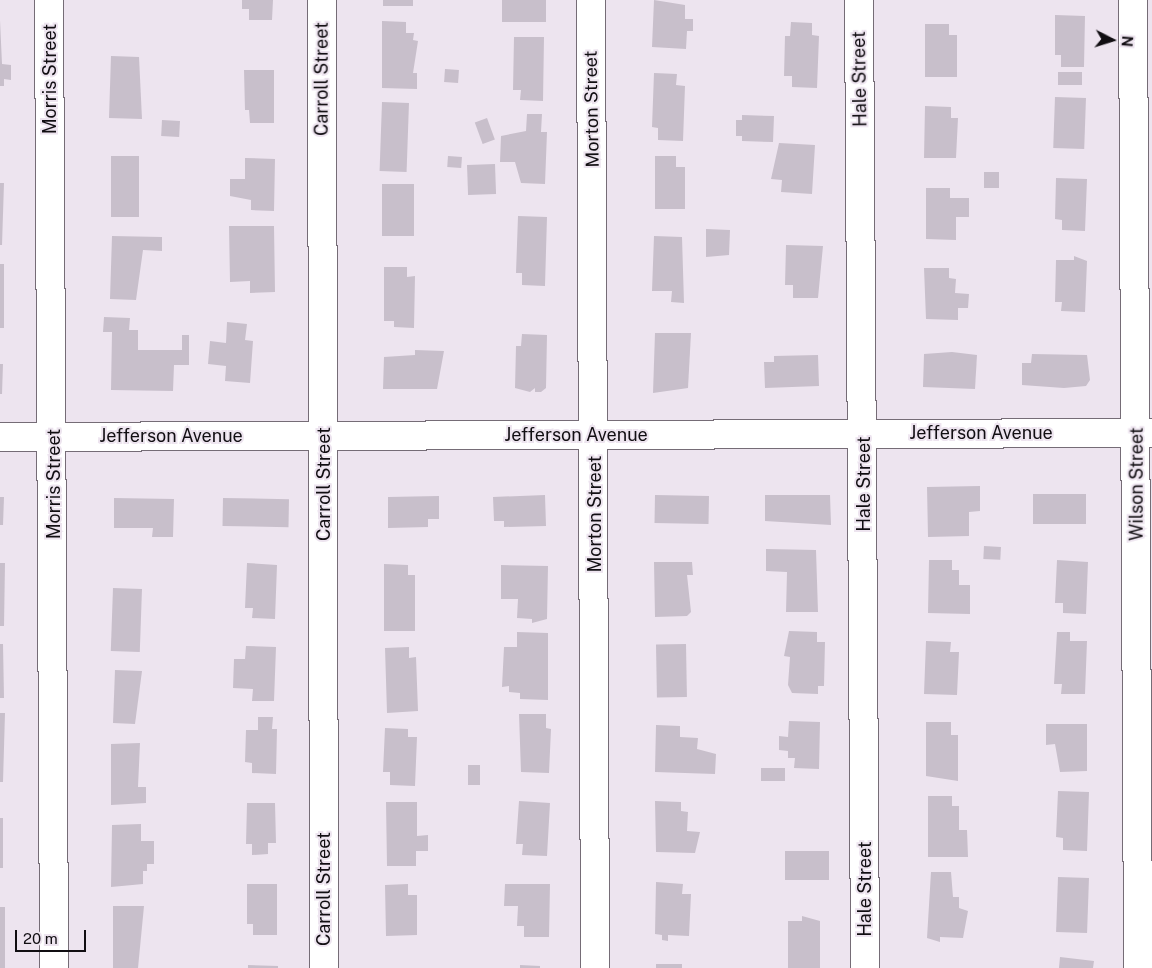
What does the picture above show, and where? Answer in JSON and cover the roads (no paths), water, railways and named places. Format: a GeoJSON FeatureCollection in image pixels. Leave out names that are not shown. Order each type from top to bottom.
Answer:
{"type":"FeatureCollection","features":[{"type":"Feature","properties":{"kind":"street","name":"Morris Street"},"geometry":{"type":"LineString","coordinates":[[49,0],[54,436],[54,968]]}},
{"type":"Feature","properties":{"kind":"street","name":"Carroll Street"},"geometry":{"type":"LineString","coordinates":[[322,0],[324,968]]}},
{"type":"Feature","properties":{"kind":"street","name":"Morton Street"},"geometry":{"type":"LineString","coordinates":[[591,0],[595,434],[595,968]]}},
{"type":"Feature","properties":{"kind":"street","name":"Hale Street"},"geometry":{"type":"LineString","coordinates":[[859,0],[864,434],[866,968]]}},
{"type":"Feature","properties":{"kind":"street","name":"Wilson Street"},"geometry":{"type":"LineString","coordinates":[[1133,0],[1144,433],[1138,968]]}},
{"type":"Feature","properties":{"kind":"street","name":"Jefferson Avenue"},"geometry":{"type":"LineString","coordinates":[[0,437],[1144,433]]}}]}
